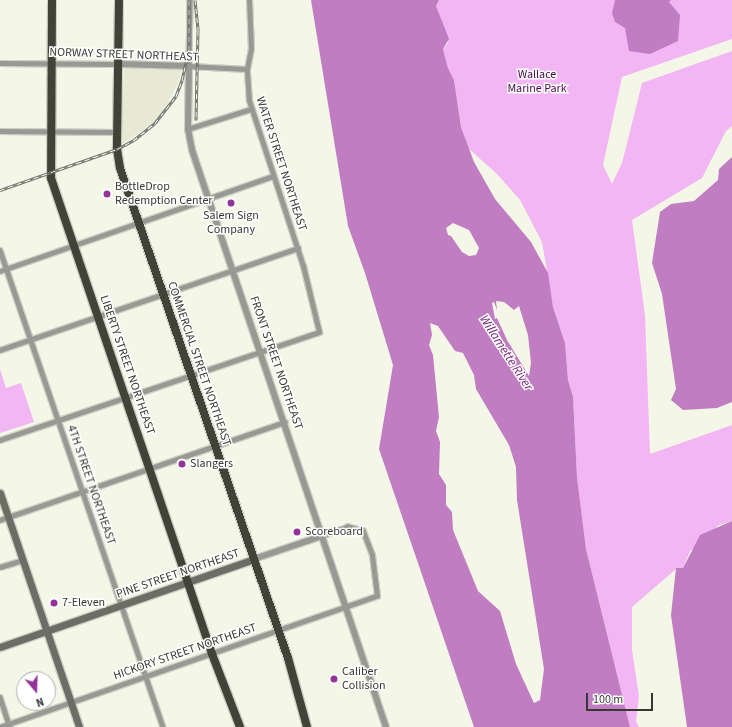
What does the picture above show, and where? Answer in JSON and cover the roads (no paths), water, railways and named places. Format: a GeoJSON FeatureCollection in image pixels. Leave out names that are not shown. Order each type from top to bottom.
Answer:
{"type":"FeatureCollection","features":[{"type":"Feature","properties":{"kind":"highway","name":"LIBERTY STREET NORTHEAST"},"geometry":{"type":"LineString","coordinates":[[52,0],[51,178],[212,654],[240,727]]}},
{"type":"Feature","properties":{"kind":"highway","name":"COMMERCIAL STREET NORTHEAST"},"geometry":{"type":"LineString","coordinates":[[119,0],[117,132],[120,168],[278,630],[307,727]]}},
{"type":"Feature","properties":{"kind":"main road"},"geometry":{"type":"LineString","coordinates":[[0,493],[79,727]]}},
{"type":"Feature","properties":{"kind":"main road","name":"PINE STREET NORTHEAST"},"geometry":{"type":"LineString","coordinates":[[0,647],[254,559]]}},
{"type":"Feature","properties":{"kind":"street","name":"FRONT STREET NORTHEAST"},"geometry":{"type":"LineString","coordinates":[[190,0],[188,129],[192,150],[285,422],[386,727]]}},
{"type":"Feature","properties":{"kind":"street","name":"WATER STREET NORTHEAST"},"geometry":{"type":"LineString","coordinates":[[249,0],[251,49],[247,69],[251,110],[298,248],[319,332],[260,350]]}},
{"type":"Feature","properties":{"kind":"street","name":"NORWAY STREET NORTHEAST"},"geometry":{"type":"LineString","coordinates":[[0,63],[118,64],[247,69]]}},
{"type":"Feature","properties":{"kind":"street"},"geometry":{"type":"LineString","coordinates":[[188,129],[251,110]]}},
{"type":"Feature","properties":{"kind":"street"},"geometry":{"type":"LineString","coordinates":[[0,131],[117,132]]}},
{"type":"Feature","properties":{"kind":"street"},"geometry":{"type":"LineString","coordinates":[[0,271],[273,176]]}},
{"type":"Feature","properties":{"kind":"street"},"geometry":{"type":"LineString","coordinates":[[0,350],[298,248]]}},
{"type":"Feature","properties":{"kind":"street","name":"4TH STREET NORTHEAST"},"geometry":{"type":"LineString","coordinates":[[0,250],[163,727]]}},
{"type":"Feature","properties":{"kind":"street"},"geometry":{"type":"LineString","coordinates":[[0,440],[260,350]]}},
{"type":"Feature","properties":{"kind":"street"},"geometry":{"type":"LineString","coordinates":[[0,520],[285,422]]}},
{"type":"Feature","properties":{"kind":"street","name":"PINE STREET NORTHEAST"},"geometry":{"type":"LineString","coordinates":[[254,559],[348,527],[363,531],[372,555],[377,596]]}},
{"type":"Feature","properties":{"kind":"street"},"geometry":{"type":"LineString","coordinates":[[0,567],[23,560]]}},
{"type":"Feature","properties":{"kind":"street","name":"HICKORY STREET NORTHEAST"},"geometry":{"type":"LineString","coordinates":[[0,726],[10,725],[70,702],[377,596]]}},
{"type":"Feature","properties":{"kind":"street"},"geometry":{"type":"LineString","coordinates":[[0,697],[10,725]]}},
{"type":"Feature","properties":{"kind":"water","name":"Willamette River"},"geometry":{"type":"Polygon","coordinates":[[[311,0],[439,0],[436,6],[449,39],[443,49],[448,68],[454,80],[461,127],[474,162],[495,199],[531,242],[548,273],[553,307],[565,343],[568,380],[573,397],[577,477],[586,549],[630,727],[474,727],[379,449],[393,365],[365,273],[348,226],[311,0]],[[453,223],[446,228],[448,235],[451,236],[462,252],[469,256],[476,255],[479,248],[469,230],[453,223]],[[496,301],[497,310],[494,302],[492,303],[495,319],[497,318],[507,340],[529,376],[531,363],[528,335],[519,306],[514,310],[504,302],[496,301]],[[430,323],[432,335],[429,345],[433,355],[439,417],[436,431],[440,442],[439,474],[446,485],[446,505],[452,512],[453,530],[478,591],[500,611],[516,664],[534,703],[540,700],[544,669],[517,500],[516,467],[509,445],[476,389],[474,375],[463,353],[455,351],[438,326],[430,323]]]}},
{"type":"Feature","properties":{"kind":"water"},"geometry":{"type":"Polygon","coordinates":[[[615,0],[671,0],[669,2],[680,15],[678,41],[650,54],[629,51],[625,28],[615,22],[612,13],[615,0]]]}},
{"type":"Feature","properties":{"kind":"water"},"geometry":{"type":"Polygon","coordinates":[[[732,157],[732,402],[717,408],[683,410],[671,400],[676,389],[662,294],[652,263],[660,212],[671,204],[694,201],[718,180],[719,169],[732,157]]]}},
{"type":"Feature","properties":{"kind":"water"},"geometry":{"type":"Polygon","coordinates":[[[732,521],[732,727],[687,727],[671,615],[676,568],[683,568],[700,535],[732,521]]]}},
{"type":"Feature","properties":{"kind":"railway"},"geometry":{"type":"LineString","coordinates":[[0,190],[117,149],[134,140],[155,123],[176,96],[182,80],[189,50],[189,0]]}},
{"type":"Feature","properties":{"kind":"railway"},"geometry":{"type":"LineString","coordinates":[[195,0],[198,31],[196,120]]}},
{"type":"Feature","properties":{"kind":"place","name":"BottleDrop Redemption Center"},"geometry":{"type":"Point","coordinates":[107,194]}},
{"type":"Feature","properties":{"kind":"place","name":"Salem Sign Company"},"geometry":{"type":"Point","coordinates":[231,203]}},
{"type":"Feature","properties":{"kind":"place","name":"Slangers"},"geometry":{"type":"Point","coordinates":[182,464]}},
{"type":"Feature","properties":{"kind":"place","name":"Scoreboard"},"geometry":{"type":"Point","coordinates":[297,532]}},
{"type":"Feature","properties":{"kind":"place","name":"7-Eleven"},"geometry":{"type":"Point","coordinates":[54,603]}},
{"type":"Feature","properties":{"kind":"place","name":"Caliber Collision"},"geometry":{"type":"Point","coordinates":[334,679]}},
{"type":"Feature","properties":{"kind":"park label","name":"Wallace Marine Park"},"geometry":{"type":"Point","coordinates":[537,82]}}]}
